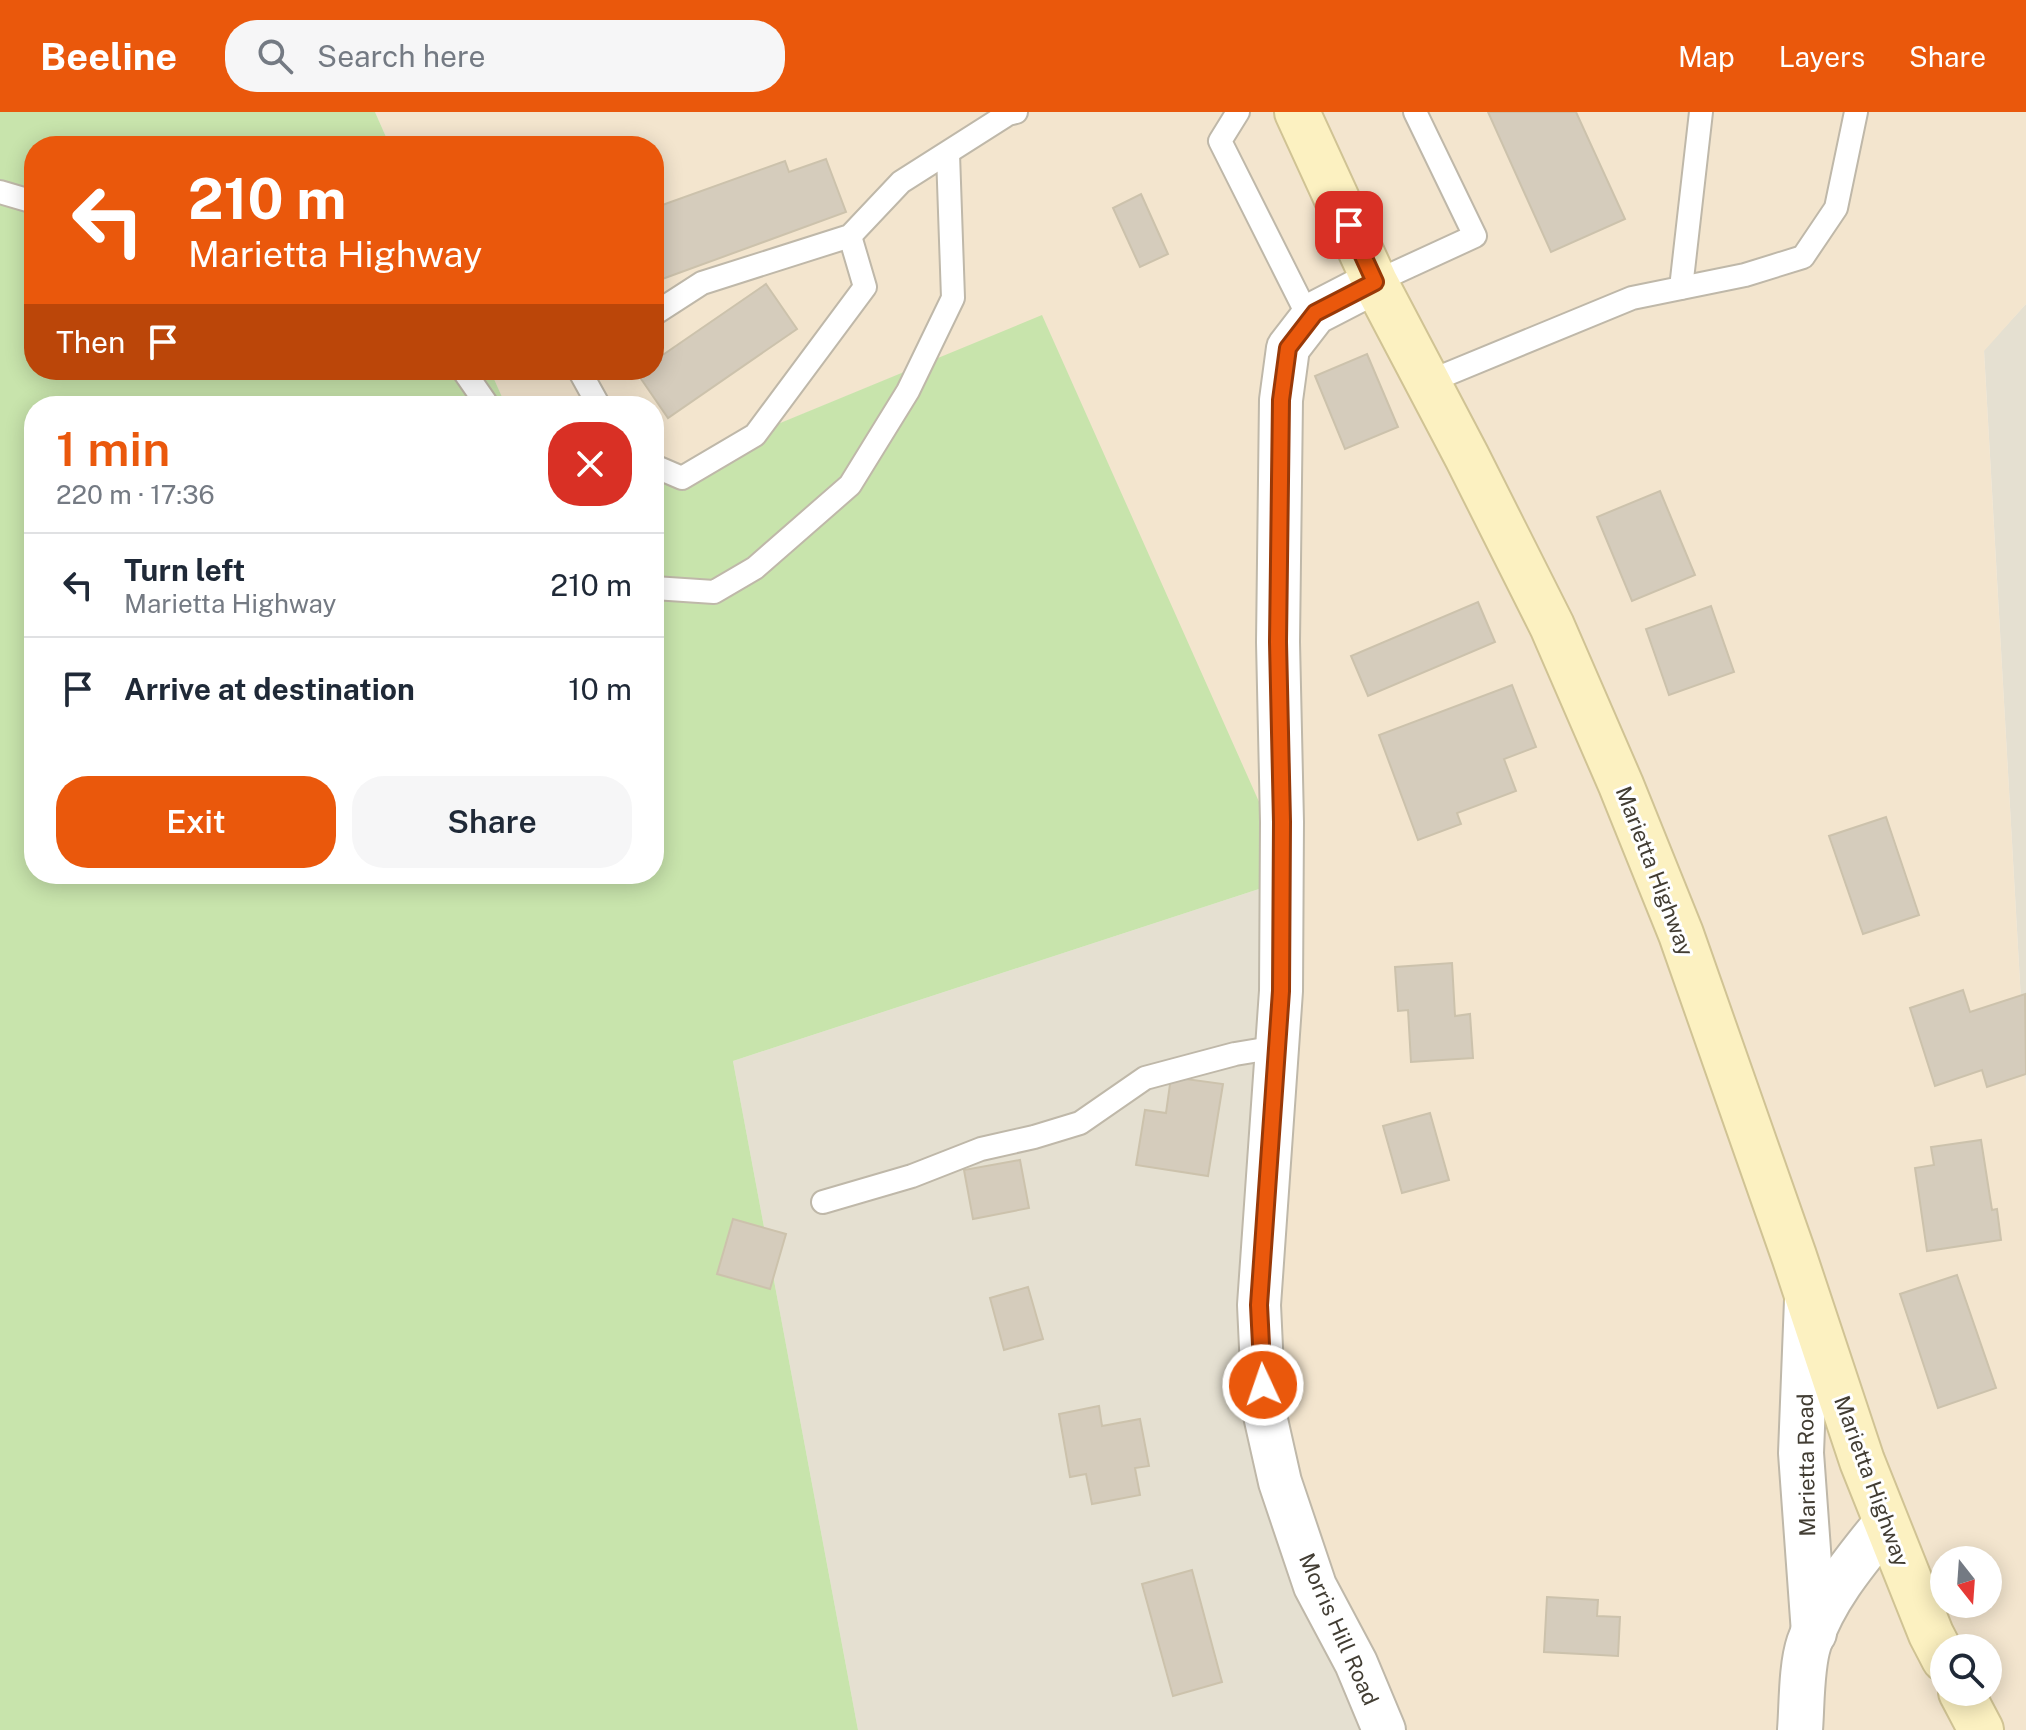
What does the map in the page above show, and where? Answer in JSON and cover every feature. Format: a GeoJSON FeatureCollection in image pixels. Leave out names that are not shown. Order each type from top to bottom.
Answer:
{"type":"FeatureCollection","features":[{"type":"Feature","properties":{"kind":"main road","name":"Marietta Highway"},"geometry":{"type":"LineString","coordinates":[[1297,112],[1375,282],[1552,626],[1627,799],[1681,934],[1862,1461],[1931,1634]]}},
{"type":"Feature","properties":{"kind":"main road"},"geometry":{"type":"LineString","coordinates":[[1968,1706],[1981,1730]]}},
{"type":"Feature","properties":{"kind":"street","name":"Morris Hill Road"},"geometry":{"type":"LineString","coordinates":[[1375,282],[1315,313],[1288,348],[1281,400],[1278,642],[1282,822],[1281,991],[1259,1305],[1264,1411],[1280,1482],[1315,1586],[1356,1663],[1384,1730]]}},
{"type":"Feature","properties":{"kind":"street","name":"Marietta Road"},"geometry":{"type":"LineString","coordinates":[[1808,1298],[1801,1453],[1814,1633]]}},
{"type":"Feature","properties":{"kind":"street","name":"Marietta Road"},"geometry":{"type":"LineString","coordinates":[[1800,1730],[1808,1646],[1825,1607],[1856,1560],[1886,1523]]}},
{"type":"Feature","properties":{"kind":"lane"},"geometry":{"type":"LineString","coordinates":[[664,308],[702,283],[850,236],[901,182],[1008,114],[1016,112]]}},
{"type":"Feature","properties":{"kind":"lane"},"geometry":{"type":"LineString","coordinates":[[1238,112],[1220,141],[1310,320]]}},
{"type":"Feature","properties":{"kind":"lane"},"geometry":{"type":"LineString","coordinates":[[1375,282],[1475,236],[1415,112]]}},
{"type":"Feature","properties":{"kind":"lane"},"geometry":{"type":"LineString","coordinates":[[1681,288],[1701,112]]}},
{"type":"Feature","properties":{"kind":"lane"},"geometry":{"type":"LineString","coordinates":[[1428,382],[1632,298],[1745,275],[1803,257],[1836,208],[1856,112]]}},
{"type":"Feature","properties":{"kind":"lane"},"geometry":{"type":"LineString","coordinates":[[664,589],[714,592],[755,568],[850,485],[908,391],[953,298],[948,154]]}},
{"type":"Feature","properties":{"kind":"lane"},"geometry":{"type":"LineString","coordinates":[[0,192],[24,199]]}},
{"type":"Feature","properties":{"kind":"lane"},"geometry":{"type":"LineString","coordinates":[[664,470],[682,478],[755,435],[865,287],[850,236]]}},
{"type":"Feature","properties":{"kind":"lane"},"geometry":{"type":"LineString","coordinates":[[823,1202],[912,1176],[981,1149],[1080,1123],[1145,1078],[1235,1054],[1277,1047]]}},
{"type":"Feature","properties":{"kind":"shaded area"},"geometry":{"type":"Polygon","coordinates":[[[375,112],[2026,112],[2026,304],[1984,351],[2026,1088],[2026,1730],[1380,1730],[1280,1430],[1265,1121],[1292,878],[1042,316],[664,471],[664,396],[502,396],[494,380],[664,380],[664,136],[386,136],[375,112]]]}},
{"type":"Feature","properties":{"kind":"shaded area"},"geometry":{"type":"Polygon","coordinates":[[[2026,304],[2026,1088],[1984,350],[2026,304]]]}},
{"type":"Feature","properties":{"kind":"shaded area"},"geometry":{"type":"Polygon","coordinates":[[[1293,878],[1380,1730],[858,1730],[733,1061],[1293,878]]]}},
{"type":"Feature","properties":{"kind":"green space"},"geometry":{"type":"Polygon","coordinates":[[[0,112],[375,112],[386,136],[24,136],[24,380],[494,380],[502,396],[24,396],[24,884],[664,884],[664,471],[1042,315],[1293,878],[733,1061],[858,1730],[0,1730],[0,112]]]}},
{"type":"Feature","properties":{"kind":"building"},"geometry":{"type":"Polygon","coordinates":[[[1488,112],[1576,112],[1625,219],[1551,252],[1488,112]]]}},
{"type":"Feature","properties":{"kind":"building"},"geometry":{"type":"Polygon","coordinates":[[[826,159],[846,212],[664,278],[664,204],[785,161],[789,172],[826,159]]]}},
{"type":"Feature","properties":{"kind":"building"},"geometry":{"type":"Polygon","coordinates":[[[1141,194],[1168,254],[1140,267],[1113,208],[1141,194]]]}},
{"type":"Feature","properties":{"kind":"building"},"geometry":{"type":"Polygon","coordinates":[[[766,284],[797,329],[668,418],[664,412],[664,396],[653,396],[642,380],[664,380],[664,354],[766,284]]]}},
{"type":"Feature","properties":{"kind":"building"},"geometry":{"type":"Polygon","coordinates":[[[1367,354],[1398,427],[1345,449],[1315,376],[1367,354]]]}},
{"type":"Feature","properties":{"kind":"building"},"geometry":{"type":"Polygon","coordinates":[[[1660,491],[1695,575],[1632,601],[1597,517],[1660,491]]]}},
{"type":"Feature","properties":{"kind":"building"},"geometry":{"type":"Polygon","coordinates":[[[1478,602],[1495,642],[1368,696],[1351,656],[1478,602]]]}},
{"type":"Feature","properties":{"kind":"building"},"geometry":{"type":"Polygon","coordinates":[[[1711,606],[1734,672],[1669,695],[1646,629],[1711,606]]]}},
{"type":"Feature","properties":{"kind":"building"},"geometry":{"type":"Polygon","coordinates":[[[1512,685],[1536,747],[1504,759],[1516,791],[1457,813],[1461,824],[1418,840],[1379,735],[1512,685]]]}},
{"type":"Feature","properties":{"kind":"building"},"geometry":{"type":"Polygon","coordinates":[[[1886,817],[1919,915],[1863,934],[1829,836],[1886,817]]]}},
{"type":"Feature","properties":{"kind":"building"},"geometry":{"type":"Polygon","coordinates":[[[1452,963],[1455,1016],[1470,1014],[1473,1058],[1411,1062],[1408,1010],[1398,1011],[1395,967],[1452,963]]]}},
{"type":"Feature","properties":{"kind":"building"},"geometry":{"type":"Polygon","coordinates":[[[1963,990],[1970,1012],[2025,994],[2026,1074],[1987,1087],[1982,1070],[1935,1086],[1910,1008],[1963,990]]]}},
{"type":"Feature","properties":{"kind":"building"},"geometry":{"type":"Polygon","coordinates":[[[1171,1077],[1223,1084],[1208,1176],[1136,1165],[1145,1110],[1166,1113],[1171,1077]]]}},
{"type":"Feature","properties":{"kind":"building"},"geometry":{"type":"Polygon","coordinates":[[[1430,1113],[1449,1180],[1402,1193],[1383,1126],[1430,1113]]]}},
{"type":"Feature","properties":{"kind":"building"},"geometry":{"type":"Polygon","coordinates":[[[1981,1140],[1992,1210],[1997,1209],[2001,1240],[1927,1251],[1915,1168],[1934,1165],[1931,1147],[1981,1140]]]}},
{"type":"Feature","properties":{"kind":"building"},"geometry":{"type":"Polygon","coordinates":[[[1020,1160],[1029,1208],[973,1219],[964,1170],[1020,1160]]]}},
{"type":"Feature","properties":{"kind":"building"},"geometry":{"type":"Polygon","coordinates":[[[733,1219],[786,1234],[770,1289],[717,1274],[733,1219]]]}},
{"type":"Feature","properties":{"kind":"building"},"geometry":{"type":"Polygon","coordinates":[[[1957,1275],[1996,1388],[1938,1408],[1900,1294],[1957,1275]]]}},
{"type":"Feature","properties":{"kind":"building"},"geometry":{"type":"Polygon","coordinates":[[[1028,1287],[1043,1339],[1004,1350],[990,1298],[1028,1287]]]}},
{"type":"Feature","properties":{"kind":"building"},"geometry":{"type":"Polygon","coordinates":[[[1099,1406],[1102,1426],[1140,1419],[1149,1466],[1135,1468],[1140,1495],[1092,1504],[1086,1474],[1070,1477],[1059,1414],[1099,1406]]]}},
{"type":"Feature","properties":{"kind":"building"},"geometry":{"type":"Polygon","coordinates":[[[1192,1570],[1222,1682],[1173,1696],[1142,1584],[1192,1570]]]}},
{"type":"Feature","properties":{"kind":"building"},"geometry":{"type":"Polygon","coordinates":[[[1547,1597],[1598,1600],[1597,1616],[1620,1617],[1618,1656],[1544,1652],[1547,1597]]]}},
{"type":"Feature","properties":{"kind":"route"},"geometry":{"type":"LineString","coordinates":[[1263,1385],[1259,1305],[1281,991],[1282,822],[1278,642],[1281,400],[1288,348],[1315,313],[1375,282],[1349,225]]}}]}
